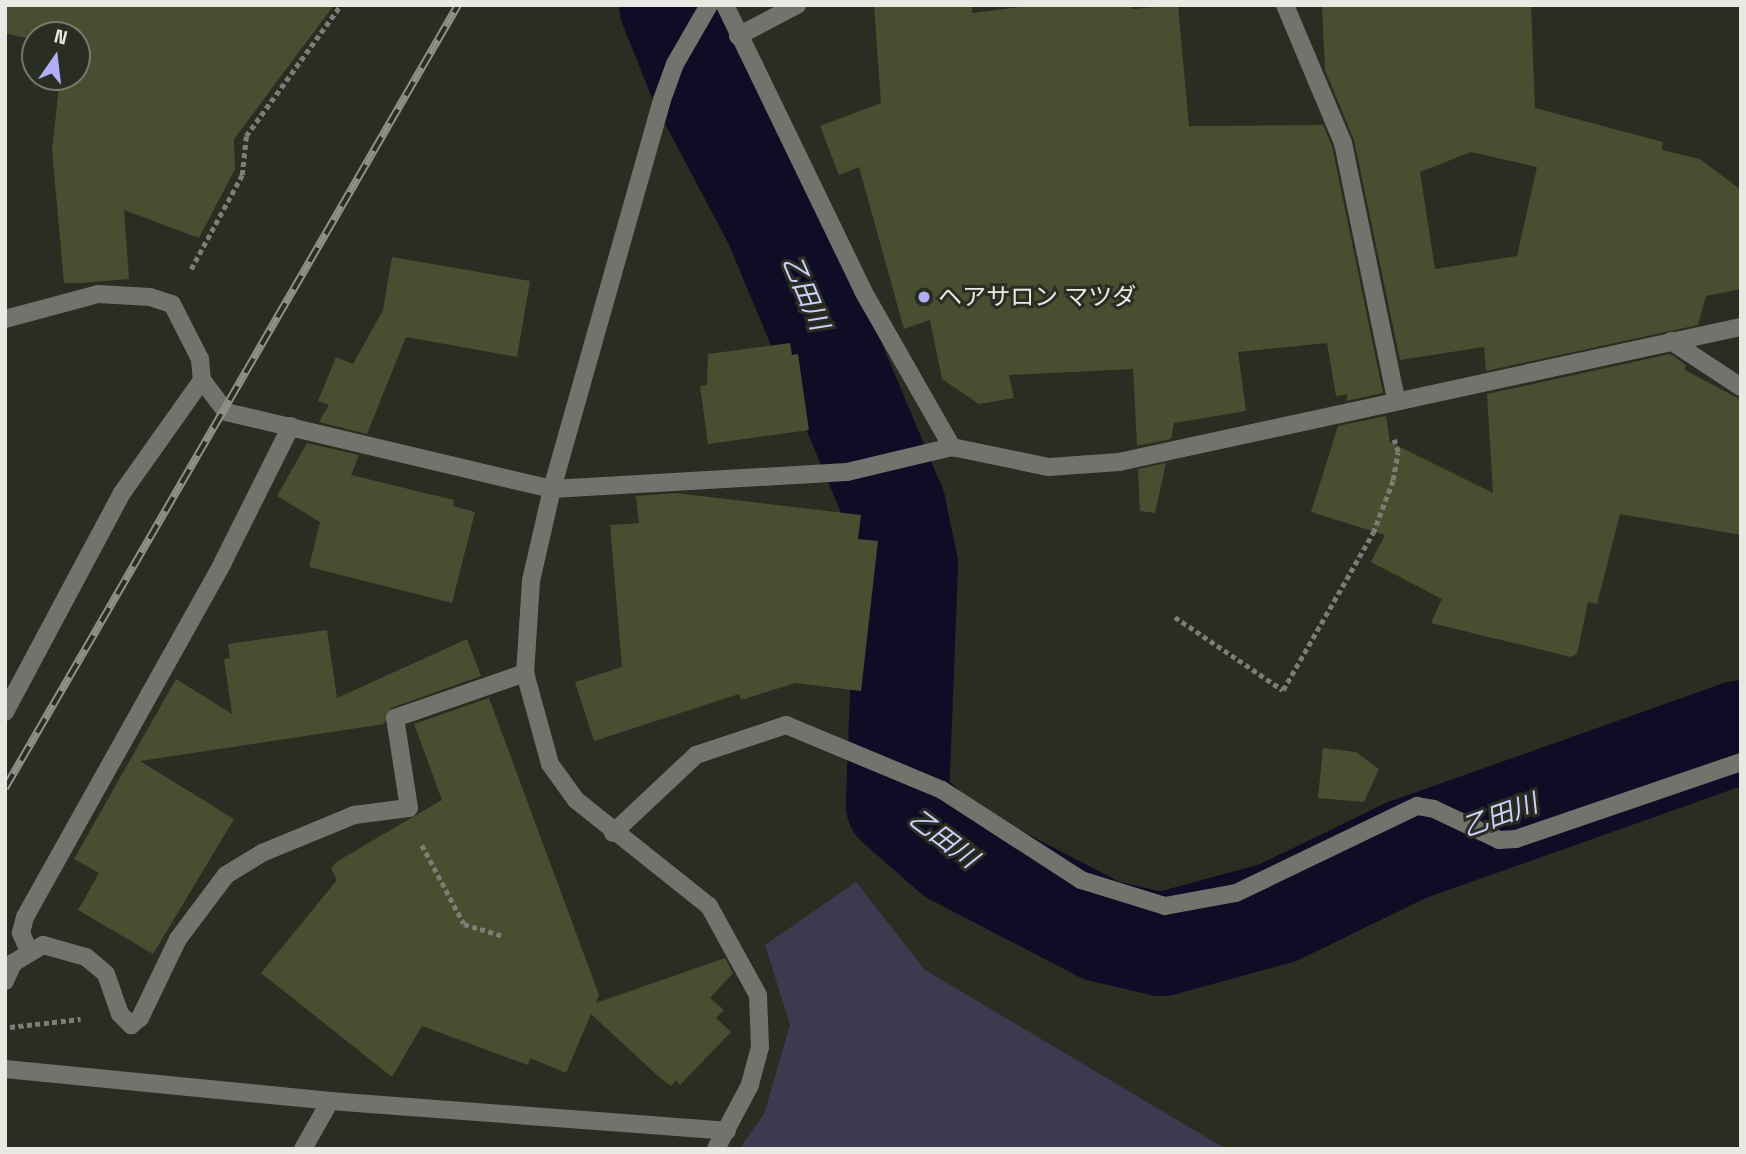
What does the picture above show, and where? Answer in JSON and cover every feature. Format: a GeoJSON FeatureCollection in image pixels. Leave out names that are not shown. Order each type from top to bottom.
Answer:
{"type":"FeatureCollection","features":[{"type":"Feature","properties":{"kind":"street"},"geometry":{"type":"LineString","coordinates":[[725,5],[863,291],[952,447]]}},
{"type":"Feature","properties":{"kind":"street"},"geometry":{"type":"LineString","coordinates":[[738,36],[797,5]]}},
{"type":"Feature","properties":{"kind":"street"},"geometry":{"type":"LineString","coordinates":[[1285,5],[1343,143],[1390,400]]}},
{"type":"Feature","properties":{"kind":"street"},"geometry":{"type":"LineString","coordinates":[[704,13],[675,64],[552,489],[531,581],[525,673],[550,764],[576,800],[613,833],[709,906],[758,995],[760,1047],[750,1085],[716,1149]]}},
{"type":"Feature","properties":{"kind":"street"},"geometry":{"type":"LineString","coordinates":[[5,319],[98,294],[150,298],[172,304],[200,359],[202,380],[226,412],[552,489],[847,472],[952,447],[1049,467],[1119,462],[1390,400],[1741,327]]}},
{"type":"Feature","properties":{"kind":"street"},"geometry":{"type":"LineString","coordinates":[[1671,341],[1741,387]]}},
{"type":"Feature","properties":{"kind":"street"},"geometry":{"type":"LineString","coordinates":[[5,712],[122,493],[202,380]]}},
{"type":"Feature","properties":{"kind":"street"},"geometry":{"type":"LineString","coordinates":[[29,951],[21,933],[25,917],[223,562],[291,426]]}},
{"type":"Feature","properties":{"kind":"street"},"geometry":{"type":"LineString","coordinates":[[5,981],[13,963],[43,945],[86,957],[106,975],[120,1014],[131,1025],[140,1018],[178,939],[226,876],[262,853],[344,819],[409,808],[395,718],[525,673]]}},
{"type":"Feature","properties":{"kind":"street"},"geometry":{"type":"LineString","coordinates":[[613,833],[696,755],[786,725],[854,750],[942,790],[1081,880],[1165,906],[1236,893],[1417,806],[1434,808],[1499,840],[1516,839],[1741,762]]}},
{"type":"Feature","properties":{"kind":"street"},"geometry":{"type":"LineString","coordinates":[[5,1069],[330,1101],[727,1131]]}},
{"type":"Feature","properties":{"kind":"street"},"geometry":{"type":"LineString","coordinates":[[303,1149],[330,1101]]}},
{"type":"Feature","properties":{"kind":"path"},"geometry":{"type":"LineString","coordinates":[[172,304],[242,175],[246,136],[341,5]]}},
{"type":"Feature","properties":{"kind":"path"},"geometry":{"type":"LineString","coordinates":[[1175,617],[1283,690],[1373,533],[1393,480],[1398,452],[1390,400]]}},
{"type":"Feature","properties":{"kind":"path"},"geometry":{"type":"LineString","coordinates":[[409,808],[416,834],[464,924],[501,935]]}},
{"type":"Feature","properties":{"kind":"path"},"geometry":{"type":"LineString","coordinates":[[5,1028],[120,1014]]}},
{"type":"Feature","properties":{"kind":"shaded area"},"geometry":{"type":"Polygon","coordinates":[[[856,882],[925,970],[1226,1149],[739,1149],[764,1114],[790,1025],[765,945],[856,882]]]}},
{"type":"Feature","properties":{"kind":"building"},"geometry":{"type":"Polygon","coordinates":[[[5,5],[334,5],[234,139],[235,169],[199,238],[124,210],[129,279],[82,283],[64,283],[52,150],[58,91],[91,91],[91,21],[21,21],[21,37],[5,33],[5,5]]]}},
{"type":"Feature","properties":{"kind":"building"},"geometry":{"type":"Polygon","coordinates":[[[874,5],[972,5],[972,13],[1037,5],[1131,5],[1132,9],[1178,5],[1189,126],[1323,125],[1332,146],[1383,393],[1346,401],[1348,394],[1336,396],[1327,343],[1238,352],[1246,411],[1174,423],[1171,439],[1137,446],[1133,369],[1009,375],[1014,398],[979,404],[942,379],[930,320],[904,329],[859,167],[839,175],[820,126],[881,103],[874,5]]]}},
{"type":"Feature","properties":{"kind":"building"},"geometry":{"type":"Polygon","coordinates":[[[1322,5],[1531,5],[1535,108],[1663,142],[1662,150],[1700,159],[1741,190],[1741,289],[1706,296],[1698,325],[1486,371],[1484,347],[1400,360],[1354,140],[1325,70],[1322,5]],[[1471,152],[1420,172],[1435,269],[1517,256],[1537,167],[1471,152]]]}},
{"type":"Feature","properties":{"kind":"building"},"geometry":{"type":"Polygon","coordinates":[[[392,257],[530,281],[517,357],[406,337],[367,434],[319,422],[329,405],[318,401],[336,357],[353,364],[383,310],[392,257]]]}},
{"type":"Feature","properties":{"kind":"building"},"geometry":{"type":"Polygon","coordinates":[[[790,343],[792,355],[798,354],[809,430],[708,444],[700,386],[707,385],[708,354],[790,343]]]}},
{"type":"Feature","properties":{"kind":"building"},"geometry":{"type":"Polygon","coordinates":[[[1670,354],[1686,365],[1685,370],[1741,400],[1741,535],[1620,514],[1597,604],[1588,602],[1577,654],[1571,657],[1431,623],[1442,599],[1371,562],[1385,535],[1311,512],[1338,426],[1386,416],[1390,442],[1493,493],[1487,394],[1670,354]]]}},
{"type":"Feature","properties":{"kind":"building"},"geometry":{"type":"Polygon","coordinates":[[[307,443],[359,455],[351,475],[454,500],[453,506],[475,512],[452,603],[309,567],[320,522],[277,496],[307,443]]]}},
{"type":"Feature","properties":{"kind":"building"},"geometry":{"type":"Polygon","coordinates":[[[1166,463],[1155,513],[1140,511],[1138,469],[1166,463]]]}},
{"type":"Feature","properties":{"kind":"building"},"geometry":{"type":"Polygon","coordinates":[[[676,493],[861,515],[858,539],[878,541],[861,691],[795,683],[741,700],[739,694],[594,741],[575,682],[622,667],[610,525],[639,523],[636,496],[676,493]]]}},
{"type":"Feature","properties":{"kind":"building"},"geometry":{"type":"Polygon","coordinates":[[[327,630],[337,698],[467,639],[481,676],[391,708],[384,724],[140,761],[234,819],[153,954],[78,910],[99,873],[74,859],[176,679],[232,714],[224,659],[230,658],[228,644],[327,630]]]}},
{"type":"Feature","properties":{"kind":"building"},"geometry":{"type":"Polygon","coordinates":[[[489,698],[599,995],[596,1003],[725,958],[733,973],[710,998],[724,1010],[716,1018],[731,1032],[680,1085],[676,1080],[671,1086],[659,1077],[591,1014],[566,1073],[530,1058],[528,1065],[422,1026],[392,1077],[261,973],[337,880],[331,869],[336,862],[442,800],[414,724],[489,698]]]}},
{"type":"Feature","properties":{"kind":"building"},"geometry":{"type":"Polygon","coordinates":[[[1323,748],[1356,752],[1379,769],[1364,802],[1318,798],[1323,748]]]}},
{"type":"Feature","properties":{"kind":"waterway","name":"乙田川"},"geometry":{"type":"LineString","coordinates":[[670,5],[701,82],[775,222],[894,507],[906,565],[897,804],[953,853],[1101,930],[1161,944],[1278,912],[1405,850],[1741,731]]}},
{"type":"Feature","properties":{"kind":"railway"},"geometry":{"type":"LineString","coordinates":[[5,788],[458,5]]}},
{"type":"Feature","properties":{"kind":"place","name":"ヘアサロン マツダ"},"geometry":{"type":"Point","coordinates":[924,297]}}]}
